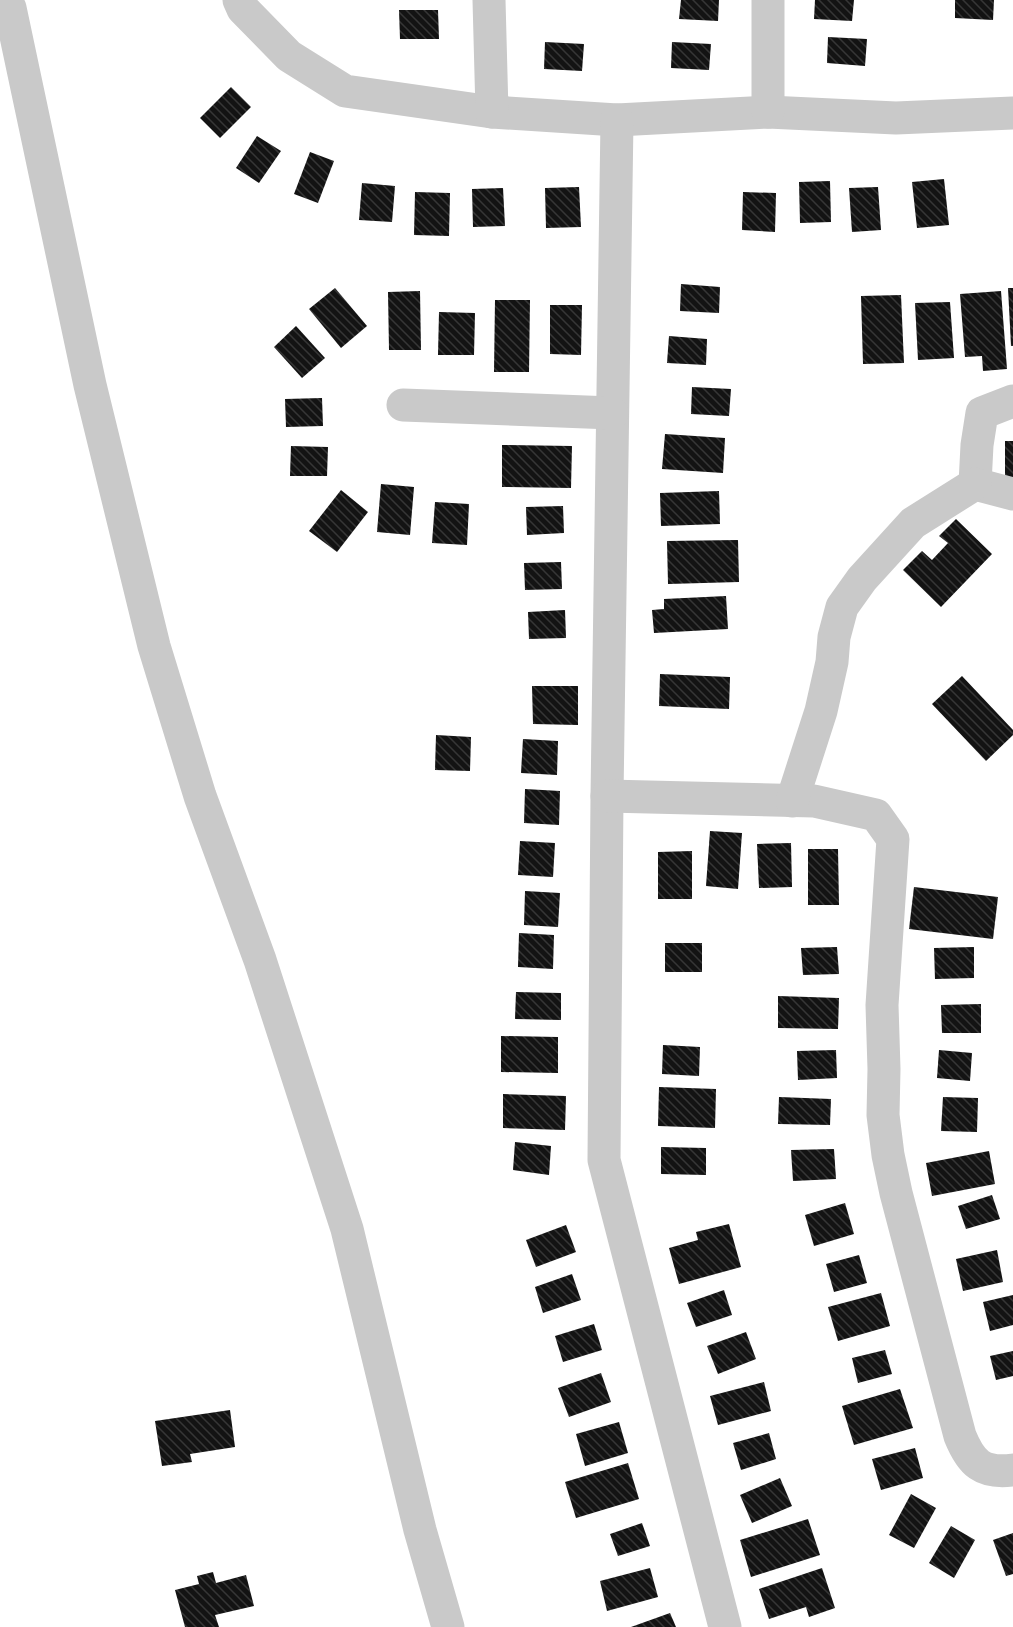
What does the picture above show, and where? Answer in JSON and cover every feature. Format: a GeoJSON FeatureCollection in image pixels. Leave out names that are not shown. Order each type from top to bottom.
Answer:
{"type":"FeatureCollection","features":[{"type":"Feature","properties":{"kind":"street"},"geometry":{"type":"LineString","coordinates":[[239,0],[243,9],[289,56],[345,91],[492,112],[617,120],[768,112],[896,118],[1013,112]]}},
{"type":"Feature","properties":{"kind":"street"},"geometry":{"type":"LineString","coordinates":[[489,0],[492,112]]}},
{"type":"Feature","properties":{"kind":"street"},"geometry":{"type":"LineString","coordinates":[[768,0],[768,112]]}},
{"type":"Feature","properties":{"kind":"street"},"geometry":{"type":"LineString","coordinates":[[10,8],[90,385],[154,646],[200,796],[260,960],[347,1229],[420,1530],[448,1627]]}},
{"type":"Feature","properties":{"kind":"street"},"geometry":{"type":"LineString","coordinates":[[617,120],[604,1160],[725,1627]]}},
{"type":"Feature","properties":{"kind":"street"},"geometry":{"type":"LineString","coordinates":[[975,484],[982,412],[1013,401]]}},
{"type":"Feature","properties":{"kind":"street"},"geometry":{"type":"LineString","coordinates":[[403,405],[612,413]]}},
{"type":"Feature","properties":{"kind":"street"},"geometry":{"type":"LineString","coordinates":[[792,801],[821,711],[832,662],[834,637],[842,607],[862,579],[913,523],[975,484],[1013,494]]}},
{"type":"Feature","properties":{"kind":"street"},"geometry":{"type":"LineString","coordinates":[[607,796],[826,803],[876,815],[893,839],[882,1005],[885,1069],[883,1115],[888,1155],[960,1436],[968,1455],[984,1469],[1013,1470]]}},
{"type":"Feature","properties":{"kind":"building"},"geometry":{"type":"Polygon","coordinates":[[[681,0],[719,0],[718,21],[679,19],[681,0]]]}},
{"type":"Feature","properties":{"kind":"building"},"geometry":{"type":"Polygon","coordinates":[[[815,0],[854,0],[852,21],[814,19],[815,0]]]}},
{"type":"Feature","properties":{"kind":"building"},"geometry":{"type":"Polygon","coordinates":[[[955,0],[994,0],[993,20],[955,18],[955,0]]]}},
{"type":"Feature","properties":{"kind":"building"},"geometry":{"type":"Polygon","coordinates":[[[399,10],[438,10],[439,39],[400,39],[399,10]]]}},
{"type":"Feature","properties":{"kind":"building"},"geometry":{"type":"Polygon","coordinates":[[[828,37],[867,39],[865,66],[827,63],[828,37]]]}},
{"type":"Feature","properties":{"kind":"building"},"geometry":{"type":"Polygon","coordinates":[[[545,42],[584,44],[582,71],[544,69],[545,42]]]}},
{"type":"Feature","properties":{"kind":"building"},"geometry":{"type":"Polygon","coordinates":[[[672,42],[711,44],[709,70],[671,68],[672,42]]]}},
{"type":"Feature","properties":{"kind":"building"},"geometry":{"type":"Polygon","coordinates":[[[231,87],[251,107],[220,138],[200,118],[231,87]]]}},
{"type":"Feature","properties":{"kind":"building"},"geometry":{"type":"Polygon","coordinates":[[[257,136],[281,151],[259,183],[236,168],[257,136]]]}},
{"type":"Feature","properties":{"kind":"building"},"geometry":{"type":"Polygon","coordinates":[[[310,152],[334,161],[318,203],[294,194],[310,152]]]}},
{"type":"Feature","properties":{"kind":"building"},"geometry":{"type":"Polygon","coordinates":[[[944,179],[949,225],[917,228],[912,182],[944,179]]]}},
{"type":"Feature","properties":{"kind":"building"},"geometry":{"type":"Polygon","coordinates":[[[830,181],[831,222],[800,223],[799,182],[830,181]]]}},
{"type":"Feature","properties":{"kind":"building"},"geometry":{"type":"Polygon","coordinates":[[[362,183],[395,186],[392,222],[359,220],[362,183]]]}},
{"type":"Feature","properties":{"kind":"building"},"geometry":{"type":"Polygon","coordinates":[[[579,187],[581,227],[546,228],[545,188],[579,187]]]}},
{"type":"Feature","properties":{"kind":"building"},"geometry":{"type":"Polygon","coordinates":[[[878,187],[881,230],[852,232],[849,188],[878,187]]]}},
{"type":"Feature","properties":{"kind":"building"},"geometry":{"type":"Polygon","coordinates":[[[503,188],[505,226],[473,227],[472,189],[503,188]]]}},
{"type":"Feature","properties":{"kind":"building"},"geometry":{"type":"Polygon","coordinates":[[[415,192],[450,193],[449,236],[414,235],[415,192]]]}},
{"type":"Feature","properties":{"kind":"building"},"geometry":{"type":"Polygon","coordinates":[[[743,192],[776,193],[775,232],[742,230],[743,192]]]}},
{"type":"Feature","properties":{"kind":"building"},"geometry":{"type":"Polygon","coordinates":[[[681,284],[720,287],[719,313],[680,311],[681,284]]]}},
{"type":"Feature","properties":{"kind":"building"},"geometry":{"type":"Polygon","coordinates":[[[335,288],[367,326],[341,348],[309,309],[335,288]]]}},
{"type":"Feature","properties":{"kind":"building"},"geometry":{"type":"Polygon","coordinates":[[[1008,288],[1013,288],[1013,346],[1011,346],[1008,288]]]}},
{"type":"Feature","properties":{"kind":"building"},"geometry":{"type":"Polygon","coordinates":[[[420,291],[421,350],[389,350],[388,292],[420,291]]]}},
{"type":"Feature","properties":{"kind":"building"},"geometry":{"type":"Polygon","coordinates":[[[1001,291],[1007,369],[983,371],[982,356],[965,357],[960,294],[1001,291]]]}},
{"type":"Feature","properties":{"kind":"building"},"geometry":{"type":"Polygon","coordinates":[[[901,295],[904,363],[863,364],[861,296],[901,295]]]}},
{"type":"Feature","properties":{"kind":"building"},"geometry":{"type":"Polygon","coordinates":[[[495,300],[530,300],[529,372],[494,372],[495,300]]]}},
{"type":"Feature","properties":{"kind":"building"},"geometry":{"type":"Polygon","coordinates":[[[950,302],[954,358],[918,360],[915,303],[950,302]]]}},
{"type":"Feature","properties":{"kind":"building"},"geometry":{"type":"Polygon","coordinates":[[[550,305],[582,305],[581,355],[550,354],[550,305]]]}},
{"type":"Feature","properties":{"kind":"building"},"geometry":{"type":"Polygon","coordinates":[[[439,312],[475,313],[474,355],[438,355],[439,312]]]}},
{"type":"Feature","properties":{"kind":"building"},"geometry":{"type":"Polygon","coordinates":[[[296,326],[325,358],[302,378],[274,347],[296,326]]]}},
{"type":"Feature","properties":{"kind":"building"},"geometry":{"type":"Polygon","coordinates":[[[669,336],[707,339],[706,365],[667,363],[669,336]]]}},
{"type":"Feature","properties":{"kind":"building"},"geometry":{"type":"Polygon","coordinates":[[[692,387],[731,389],[729,416],[691,414],[692,387]]]}},
{"type":"Feature","properties":{"kind":"building"},"geometry":{"type":"Polygon","coordinates":[[[322,398],[323,426],[286,427],[285,399],[322,398]]]}},
{"type":"Feature","properties":{"kind":"building"},"geometry":{"type":"Polygon","coordinates":[[[665,434],[725,438],[723,473],[662,469],[665,434]]]}},
{"type":"Feature","properties":{"kind":"building"},"geometry":{"type":"Polygon","coordinates":[[[1005,441],[1013,441],[1013,478],[1005,478],[1005,441]]]}},
{"type":"Feature","properties":{"kind":"building"},"geometry":{"type":"Polygon","coordinates":[[[502,445],[572,446],[571,488],[502,487],[502,445]]]}},
{"type":"Feature","properties":{"kind":"building"},"geometry":{"type":"Polygon","coordinates":[[[291,446],[328,447],[327,476],[290,476],[291,446]]]}},
{"type":"Feature","properties":{"kind":"building"},"geometry":{"type":"Polygon","coordinates":[[[381,484],[414,487],[410,535],[377,532],[381,484]]]}},
{"type":"Feature","properties":{"kind":"building"},"geometry":{"type":"Polygon","coordinates":[[[341,490],[368,512],[337,552],[309,531],[341,490]]]}},
{"type":"Feature","properties":{"kind":"building"},"geometry":{"type":"Polygon","coordinates":[[[719,491],[720,524],[661,526],[660,493],[719,491]]]}},
{"type":"Feature","properties":{"kind":"building"},"geometry":{"type":"Polygon","coordinates":[[[435,502],[469,504],[467,545],[432,543],[435,502]]]}},
{"type":"Feature","properties":{"kind":"building"},"geometry":{"type":"Polygon","coordinates":[[[563,506],[564,533],[527,535],[526,507],[563,506]]]}},
{"type":"Feature","properties":{"kind":"building"},"geometry":{"type":"Polygon","coordinates":[[[956,519],[992,554],[941,607],[903,570],[922,551],[932,560],[948,543],[939,536],[956,519]]]}},
{"type":"Feature","properties":{"kind":"building"},"geometry":{"type":"Polygon","coordinates":[[[738,540],[739,582],[668,584],[667,541],[738,540]]]}},
{"type":"Feature","properties":{"kind":"building"},"geometry":{"type":"Polygon","coordinates":[[[561,562],[562,589],[525,590],[524,563],[561,562]]]}},
{"type":"Feature","properties":{"kind":"building"},"geometry":{"type":"Polygon","coordinates":[[[726,596],[728,629],[654,633],[652,610],[664,609],[664,599],[726,596]]]}},
{"type":"Feature","properties":{"kind":"building"},"geometry":{"type":"Polygon","coordinates":[[[565,610],[566,638],[529,639],[528,612],[565,610]]]}},
{"type":"Feature","properties":{"kind":"building"},"geometry":{"type":"Polygon","coordinates":[[[660,674],[730,677],[729,709],[659,706],[660,674]]]}},
{"type":"Feature","properties":{"kind":"building"},"geometry":{"type":"Polygon","coordinates":[[[962,676],[1013,730],[1013,735],[986,761],[932,704],[962,676]]]}},
{"type":"Feature","properties":{"kind":"building"},"geometry":{"type":"Polygon","coordinates":[[[532,686],[578,686],[578,725],[533,724],[532,686]]]}},
{"type":"Feature","properties":{"kind":"building"},"geometry":{"type":"Polygon","coordinates":[[[436,735],[471,737],[470,771],[435,770],[436,735]]]}},
{"type":"Feature","properties":{"kind":"building"},"geometry":{"type":"Polygon","coordinates":[[[523,739],[558,741],[557,775],[521,773],[523,739]]]}},
{"type":"Feature","properties":{"kind":"building"},"geometry":{"type":"Polygon","coordinates":[[[525,789],[560,791],[559,825],[524,823],[525,789]]]}},
{"type":"Feature","properties":{"kind":"building"},"geometry":{"type":"Polygon","coordinates":[[[710,831],[742,833],[738,889],[706,886],[710,831]]]}},
{"type":"Feature","properties":{"kind":"building"},"geometry":{"type":"Polygon","coordinates":[[[520,841],[555,843],[553,877],[518,875],[520,841]]]}},
{"type":"Feature","properties":{"kind":"building"},"geometry":{"type":"Polygon","coordinates":[[[791,843],[792,887],[759,888],[757,844],[791,843]]]}},
{"type":"Feature","properties":{"kind":"building"},"geometry":{"type":"Polygon","coordinates":[[[808,849],[838,849],[839,905],[808,905],[808,849]]]}},
{"type":"Feature","properties":{"kind":"building"},"geometry":{"type":"Polygon","coordinates":[[[692,851],[692,899],[658,899],[658,852],[692,851]]]}},
{"type":"Feature","properties":{"kind":"building"},"geometry":{"type":"Polygon","coordinates":[[[914,887],[998,897],[993,939],[909,929],[914,887]]]}},
{"type":"Feature","properties":{"kind":"building"},"geometry":{"type":"Polygon","coordinates":[[[525,891],[560,893],[558,927],[524,925],[525,891]]]}},
{"type":"Feature","properties":{"kind":"building"},"geometry":{"type":"Polygon","coordinates":[[[519,933],[554,935],[553,969],[518,967],[519,933]]]}},
{"type":"Feature","properties":{"kind":"building"},"geometry":{"type":"Polygon","coordinates":[[[665,943],[702,943],[702,972],[665,972],[665,943]]]}},
{"type":"Feature","properties":{"kind":"building"},"geometry":{"type":"Polygon","coordinates":[[[837,947],[839,974],[803,975],[801,948],[837,947]]]}},
{"type":"Feature","properties":{"kind":"building"},"geometry":{"type":"Polygon","coordinates":[[[974,947],[974,978],[935,979],[934,948],[974,947]]]}},
{"type":"Feature","properties":{"kind":"building"},"geometry":{"type":"Polygon","coordinates":[[[516,992],[561,993],[561,1020],[515,1019],[516,992]]]}},
{"type":"Feature","properties":{"kind":"building"},"geometry":{"type":"Polygon","coordinates":[[[778,996],[839,998],[838,1029],[778,1028],[778,996]]]}},
{"type":"Feature","properties":{"kind":"building"},"geometry":{"type":"Polygon","coordinates":[[[981,1004],[981,1033],[942,1033],[941,1005],[981,1004]]]}},
{"type":"Feature","properties":{"kind":"building"},"geometry":{"type":"Polygon","coordinates":[[[501,1036],[558,1037],[558,1073],[501,1072],[501,1036]]]}},
{"type":"Feature","properties":{"kind":"building"},"geometry":{"type":"Polygon","coordinates":[[[663,1045],[700,1047],[699,1076],[662,1074],[663,1045]]]}},
{"type":"Feature","properties":{"kind":"building"},"geometry":{"type":"Polygon","coordinates":[[[836,1050],[837,1078],[798,1080],[797,1051],[836,1050]]]}},
{"type":"Feature","properties":{"kind":"building"},"geometry":{"type":"Polygon","coordinates":[[[939,1050],[972,1053],[970,1081],[937,1078],[939,1050]]]}},
{"type":"Feature","properties":{"kind":"building"},"geometry":{"type":"Polygon","coordinates":[[[659,1087],[716,1089],[715,1128],[658,1126],[659,1087]]]}},
{"type":"Feature","properties":{"kind":"building"},"geometry":{"type":"Polygon","coordinates":[[[503,1094],[566,1096],[565,1130],[503,1128],[503,1094]]]}},
{"type":"Feature","properties":{"kind":"building"},"geometry":{"type":"Polygon","coordinates":[[[779,1097],[831,1099],[830,1125],[778,1124],[779,1097]]]}},
{"type":"Feature","properties":{"kind":"building"},"geometry":{"type":"Polygon","coordinates":[[[943,1097],[978,1098],[977,1132],[941,1131],[943,1097]]]}},
{"type":"Feature","properties":{"kind":"building"},"geometry":{"type":"Polygon","coordinates":[[[515,1142],[551,1146],[549,1175],[513,1170],[515,1142]]]}},
{"type":"Feature","properties":{"kind":"building"},"geometry":{"type":"Polygon","coordinates":[[[661,1147],[706,1148],[706,1175],[661,1174],[661,1147]]]}},
{"type":"Feature","properties":{"kind":"building"},"geometry":{"type":"Polygon","coordinates":[[[834,1149],[836,1179],[793,1181],[791,1150],[834,1149]]]}},
{"type":"Feature","properties":{"kind":"building"},"geometry":{"type":"Polygon","coordinates":[[[989,1151],[995,1184],[932,1196],[926,1163],[989,1151]]]}},
{"type":"Feature","properties":{"kind":"building"},"geometry":{"type":"Polygon","coordinates":[[[992,1195],[1000,1219],[966,1229],[958,1206],[992,1195]]]}},
{"type":"Feature","properties":{"kind":"building"},"geometry":{"type":"Polygon","coordinates":[[[845,1203],[854,1234],[814,1246],[805,1215],[845,1203]]]}},
{"type":"Feature","properties":{"kind":"building"},"geometry":{"type":"Polygon","coordinates":[[[729,1224],[741,1267],[679,1284],[669,1248],[698,1240],[696,1232],[729,1224]]]}},
{"type":"Feature","properties":{"kind":"building"},"geometry":{"type":"Polygon","coordinates":[[[566,1225],[576,1252],[536,1267],[526,1240],[566,1225]]]}},
{"type":"Feature","properties":{"kind":"building"},"geometry":{"type":"Polygon","coordinates":[[[997,1250],[1003,1282],[963,1291],[956,1259],[997,1250]]]}},
{"type":"Feature","properties":{"kind":"building"},"geometry":{"type":"Polygon","coordinates":[[[859,1255],[867,1283],[834,1292],[826,1264],[859,1255]]]}},
{"type":"Feature","properties":{"kind":"building"},"geometry":{"type":"Polygon","coordinates":[[[572,1274],[581,1300],[543,1313],[535,1287],[572,1274]]]}},
{"type":"Feature","properties":{"kind":"building"},"geometry":{"type":"Polygon","coordinates":[[[724,1290],[732,1315],[696,1327],[687,1303],[724,1290]]]}},
{"type":"Feature","properties":{"kind":"building"},"geometry":{"type":"Polygon","coordinates":[[[881,1293],[890,1326],[838,1341],[828,1307],[881,1293]]]}},
{"type":"Feature","properties":{"kind":"building"},"geometry":{"type":"Polygon","coordinates":[[[1013,1295],[1013,1325],[990,1331],[983,1302],[1013,1295]]]}},
{"type":"Feature","properties":{"kind":"building"},"geometry":{"type":"Polygon","coordinates":[[[594,1324],[602,1350],[563,1362],[555,1336],[594,1324]]]}},
{"type":"Feature","properties":{"kind":"building"},"geometry":{"type":"Polygon","coordinates":[[[746,1332],[756,1359],[718,1374],[707,1346],[746,1332]]]}},
{"type":"Feature","properties":{"kind":"building"},"geometry":{"type":"Polygon","coordinates":[[[885,1350],[892,1374],[858,1383],[852,1358],[885,1350]]]}},
{"type":"Feature","properties":{"kind":"building"},"geometry":{"type":"Polygon","coordinates":[[[1013,1351],[1013,1376],[996,1380],[990,1356],[1013,1351]]]}},
{"type":"Feature","properties":{"kind":"building"},"geometry":{"type":"Polygon","coordinates":[[[601,1373],[611,1402],[569,1417],[558,1388],[601,1373]]]}},
{"type":"Feature","properties":{"kind":"building"},"geometry":{"type":"Polygon","coordinates":[[[764,1382],[771,1411],[718,1425],[710,1396],[764,1382]]]}},
{"type":"Feature","properties":{"kind":"building"},"geometry":{"type":"Polygon","coordinates":[[[900,1389],[913,1428],[854,1445],[842,1406],[900,1389]]]}},
{"type":"Feature","properties":{"kind":"building"},"geometry":{"type":"Polygon","coordinates":[[[230,1410],[235,1447],[190,1454],[192,1462],[162,1466],[155,1421],[230,1410]]]}},
{"type":"Feature","properties":{"kind":"building"},"geometry":{"type":"Polygon","coordinates":[[[619,1422],[628,1453],[585,1466],[576,1434],[619,1422]]]}},
{"type":"Feature","properties":{"kind":"building"},"geometry":{"type":"Polygon","coordinates":[[[769,1433],[776,1459],[741,1470],[733,1443],[769,1433]]]}},
{"type":"Feature","properties":{"kind":"building"},"geometry":{"type":"Polygon","coordinates":[[[915,1448],[923,1478],[881,1490],[872,1459],[915,1448]]]}},
{"type":"Feature","properties":{"kind":"building"},"geometry":{"type":"Polygon","coordinates":[[[628,1463],[639,1499],[576,1518],[565,1482],[628,1463]]]}},
{"type":"Feature","properties":{"kind":"building"},"geometry":{"type":"Polygon","coordinates":[[[780,1478],[792,1506],[752,1523],[740,1495],[780,1478]]]}},
{"type":"Feature","properties":{"kind":"building"},"geometry":{"type":"Polygon","coordinates":[[[911,1494],[936,1508],[914,1548],[889,1535],[911,1494]]]}},
{"type":"Feature","properties":{"kind":"building"},"geometry":{"type":"Polygon","coordinates":[[[808,1519],[820,1555],[751,1577],[740,1540],[808,1519]]]}},
{"type":"Feature","properties":{"kind":"building"},"geometry":{"type":"Polygon","coordinates":[[[642,1523],[650,1546],[618,1556],[610,1534],[642,1523]]]}},
{"type":"Feature","properties":{"kind":"building"},"geometry":{"type":"Polygon","coordinates":[[[951,1526],[975,1540],[954,1578],[929,1563],[951,1526]]]}},
{"type":"Feature","properties":{"kind":"building"},"geometry":{"type":"Polygon","coordinates":[[[1013,1533],[1013,1574],[1006,1576],[993,1540],[1013,1533]]]}},
{"type":"Feature","properties":{"kind":"building"},"geometry":{"type":"Polygon","coordinates":[[[650,1568],[658,1597],[607,1611],[600,1581],[650,1568]]]}},
{"type":"Feature","properties":{"kind":"building"},"geometry":{"type":"Polygon","coordinates":[[[822,1568],[835,1608],[809,1617],[806,1607],[769,1619],[759,1589],[822,1568]]]}},
{"type":"Feature","properties":{"kind":"building"},"geometry":{"type":"Polygon","coordinates":[[[213,1572],[216,1583],[246,1575],[254,1606],[215,1615],[219,1627],[185,1627],[175,1590],[199,1584],[197,1576],[213,1572]]]}},
{"type":"Feature","properties":{"kind":"building"},"geometry":{"type":"Polygon","coordinates":[[[670,1613],[676,1627],[631,1627],[670,1613]]]}}]}
